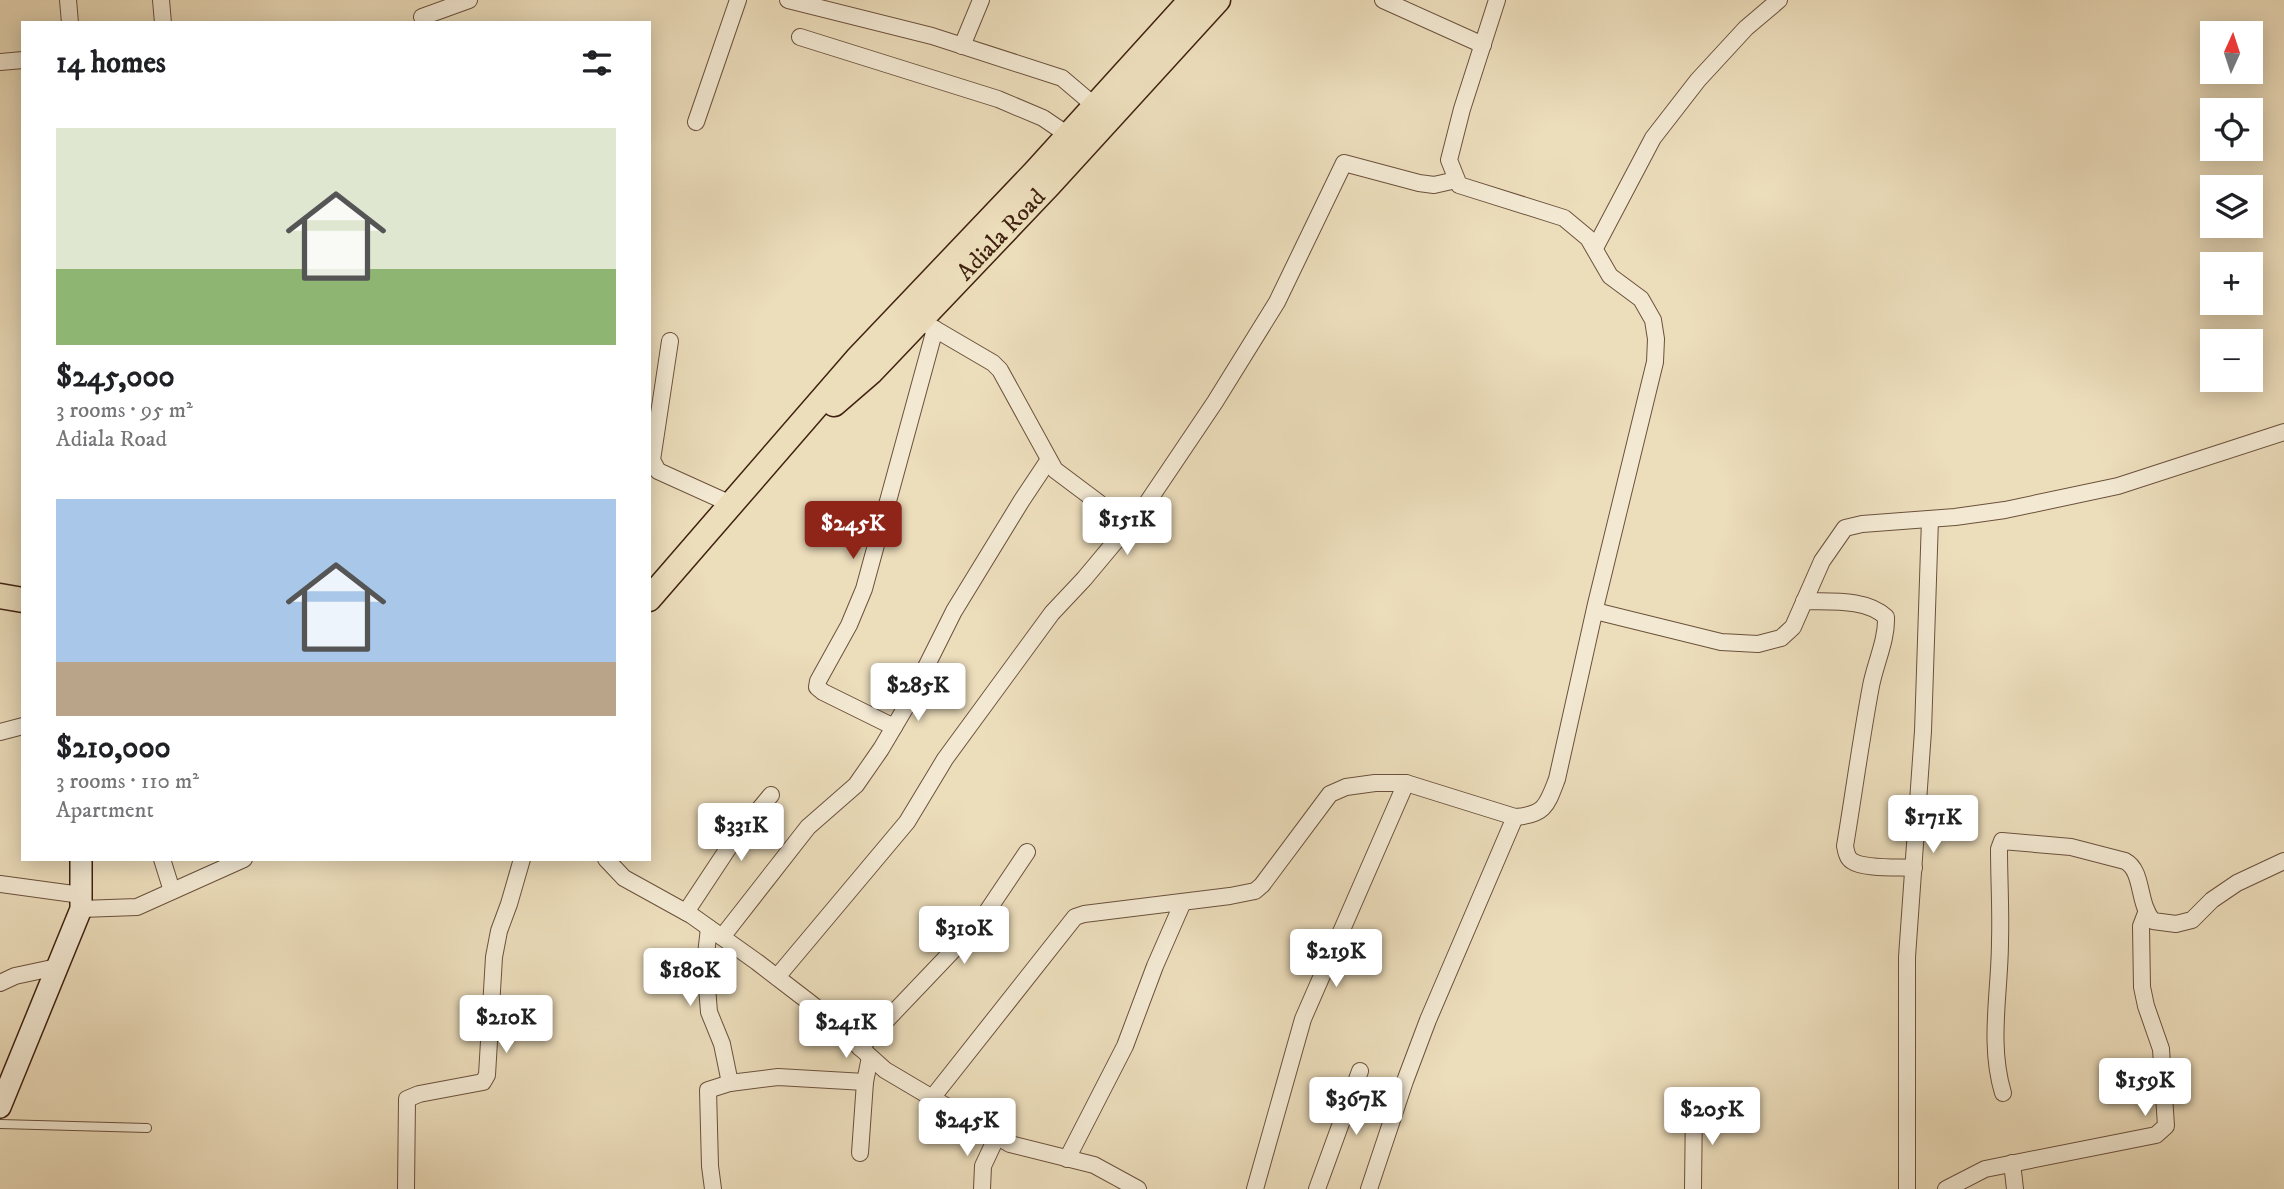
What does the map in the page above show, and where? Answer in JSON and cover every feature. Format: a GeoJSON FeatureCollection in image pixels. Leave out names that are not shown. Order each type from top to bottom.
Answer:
{"type":"FeatureCollection","features":[{"type":"Feature","properties":{"kind":"main road","name":"Adiala Road"},"geometry":{"type":"LineString","coordinates":[[772,456],[928,325],[1049,185],[1102,112],[1191,0]]}},
{"type":"Feature","properties":{"kind":"main road","name":"Adiala Road"},"geometry":{"type":"LineString","coordinates":[[651,597],[857,359],[1068,135],[1102,112],[1218,0]]}},
{"type":"Feature","properties":{"kind":"main road"},"geometry":{"type":"LineString","coordinates":[[0,596],[21,600]]}},
{"type":"Feature","properties":{"kind":"main road"},"geometry":{"type":"LineString","coordinates":[[0,1107],[81,902],[81,861]]}},
{"type":"Feature","properties":{"kind":"street"},"geometry":{"type":"LineString","coordinates":[[68,0],[70,21]]}},
{"type":"Feature","properties":{"kind":"street"},"geometry":{"type":"LineString","coordinates":[[161,0],[163,21]]}},
{"type":"Feature","properties":{"kind":"street"},"geometry":{"type":"LineString","coordinates":[[418,0],[423,20],[469,0]]}},
{"type":"Feature","properties":{"kind":"street"},"geometry":{"type":"LineString","coordinates":[[696,122],[738,0]]}},
{"type":"Feature","properties":{"kind":"street"},"geometry":{"type":"LineString","coordinates":[[788,0],[932,36],[1062,78],[1102,112]]}},
{"type":"Feature","properties":{"kind":"street"},"geometry":{"type":"LineString","coordinates":[[856,17],[859,0]]}},
{"type":"Feature","properties":{"kind":"street"},"geometry":{"type":"LineString","coordinates":[[962,46],[981,0]]}},
{"type":"Feature","properties":{"kind":"street"},"geometry":{"type":"LineString","coordinates":[[1384,0],[1483,45]]}},
{"type":"Feature","properties":{"kind":"street"},"geometry":{"type":"LineString","coordinates":[[932,1098],[1074,917],[1255,891],[1262,886],[1330,794],[1346,788],[1375,783],[1406,783],[1515,817],[1542,811],[1549,800],[1557,779],[1657,351],[1653,320],[1646,306],[1632,290],[1610,276],[1595,248],[1577,227],[1564,218],[1458,185],[1449,160],[1462,109],[1497,0]]}},
{"type":"Feature","properties":{"kind":"street"},"geometry":{"type":"LineString","coordinates":[[1595,248],[1654,138],[1698,80],[1746,28],[1779,0]]}},
{"type":"Feature","properties":{"kind":"street"},"geometry":{"type":"LineString","coordinates":[[800,37],[999,99],[1043,118],[1068,135]]}},
{"type":"Feature","properties":{"kind":"street"},"geometry":{"type":"LineString","coordinates":[[0,62],[21,60]]}},
{"type":"Feature","properties":{"kind":"street"},"geometry":{"type":"LineString","coordinates":[[777,977],[907,822],[945,759],[1052,613],[1145,506],[1215,402],[1277,302],[1344,163],[1419,183],[1434,185],[1456,180]]}},
{"type":"Feature","properties":{"kind":"street"},"geometry":{"type":"LineString","coordinates":[[894,727],[817,687],[864,589],[928,325],[993,363],[1000,370],[1048,461],[1055,470],[1099,503]]}},
{"type":"Feature","properties":{"kind":"street"},"geometry":{"type":"LineString","coordinates":[[670,341],[652,460],[658,471],[731,504]]}},
{"type":"Feature","properties":{"kind":"street"},"geometry":{"type":"LineString","coordinates":[[1595,611],[1721,642],[1758,645],[1781,638],[1793,627],[1822,561],[1845,528],[2005,510],[2118,486],[2284,432]]}},
{"type":"Feature","properties":{"kind":"street"},"geometry":{"type":"LineString","coordinates":[[730,1083],[722,1044],[709,1012],[705,963],[715,932],[807,827],[856,785],[894,727],[954,611],[1048,461]]}},
{"type":"Feature","properties":{"kind":"street"},"geometry":{"type":"LineString","coordinates":[[1907,1189],[1908,957],[1923,731],[1930,519]]}},
{"type":"Feature","properties":{"kind":"street"},"geometry":{"type":"LineString","coordinates":[[1804,601],[1863,604],[1886,617],[1868,704],[1845,846],[1852,862],[1914,868]]}},
{"type":"Feature","properties":{"kind":"street"},"geometry":{"type":"LineString","coordinates":[[0,732],[21,727]]}},
{"type":"Feature","properties":{"kind":"street"},"geometry":{"type":"LineString","coordinates":[[1255,1189],[1303,1019],[1406,783]]}},
{"type":"Feature","properties":{"kind":"street"},"geometry":{"type":"LineString","coordinates":[[686,912],[733,841],[771,795]]}},
{"type":"Feature","properties":{"kind":"street"},"geometry":{"type":"LineString","coordinates":[[1369,1189],[1405,1081],[1515,817]]}},
{"type":"Feature","properties":{"kind":"street"},"geometry":{"type":"LineString","coordinates":[[2003,1093],[1995,1062],[2000,943],[1999,844],[2002,841],[2071,847],[2132,864],[2146,912],[2153,922],[2176,924],[2192,920],[2213,900],[2237,883],[2284,861]]}},
{"type":"Feature","properties":{"kind":"street"},"geometry":{"type":"LineString","coordinates":[[860,1153],[865,1052],[980,922],[1027,852]]}},
{"type":"Feature","properties":{"kind":"street"},"geometry":{"type":"LineString","coordinates":[[163,861],[172,891]]}},
{"type":"Feature","properties":{"kind":"street"},"geometry":{"type":"LineString","coordinates":[[0,884],[81,902],[136,907],[240,861]]}},
{"type":"Feature","properties":{"kind":"street"},"geometry":{"type":"LineString","coordinates":[[407,1189],[407,1099],[419,1094],[483,1082],[487,1075],[494,957],[499,931],[521,861]]}},
{"type":"Feature","properties":{"kind":"street"},"geometry":{"type":"LineString","coordinates":[[608,861],[624,878],[686,912],[813,1004],[884,1070],[1010,1144],[1094,1165],[1138,1189]]}},
{"type":"Feature","properties":{"kind":"street"},"geometry":{"type":"LineString","coordinates":[[1067,1159],[1125,1046],[1154,967],[1183,902]]}},
{"type":"Feature","properties":{"kind":"street"},"geometry":{"type":"LineString","coordinates":[[1948,1188],[1985,1169],[2155,1135],[2166,1126],[2161,1049],[2142,987],[2141,926],[2146,912]]}},
{"type":"Feature","properties":{"kind":"street"},"geometry":{"type":"LineString","coordinates":[[0,983],[16,976],[57,967]]}},
{"type":"Feature","properties":{"kind":"street"},"geometry":{"type":"LineString","coordinates":[[1317,1189],[1360,1070]]}},
{"type":"Feature","properties":{"kind":"street"},"geometry":{"type":"LineString","coordinates":[[713,1189],[708,1090],[730,1083],[778,1077],[865,1082]]}},
{"type":"Feature","properties":{"kind":"street"},"geometry":{"type":"LineString","coordinates":[[1693,1189],[1694,1104],[1702,1102],[1733,1106]]}},
{"type":"Feature","properties":{"kind":"street"},"geometry":{"type":"LineString","coordinates":[[982,1189],[983,1166],[997,1136]]}},
{"type":"Feature","properties":{"kind":"street"},"geometry":{"type":"LineString","coordinates":[[2012,1163],[2015,1189]]}},
{"type":"Feature","properties":{"kind":"lane"},"geometry":{"type":"LineString","coordinates":[[0,1124],[147,1128]]}}]}
